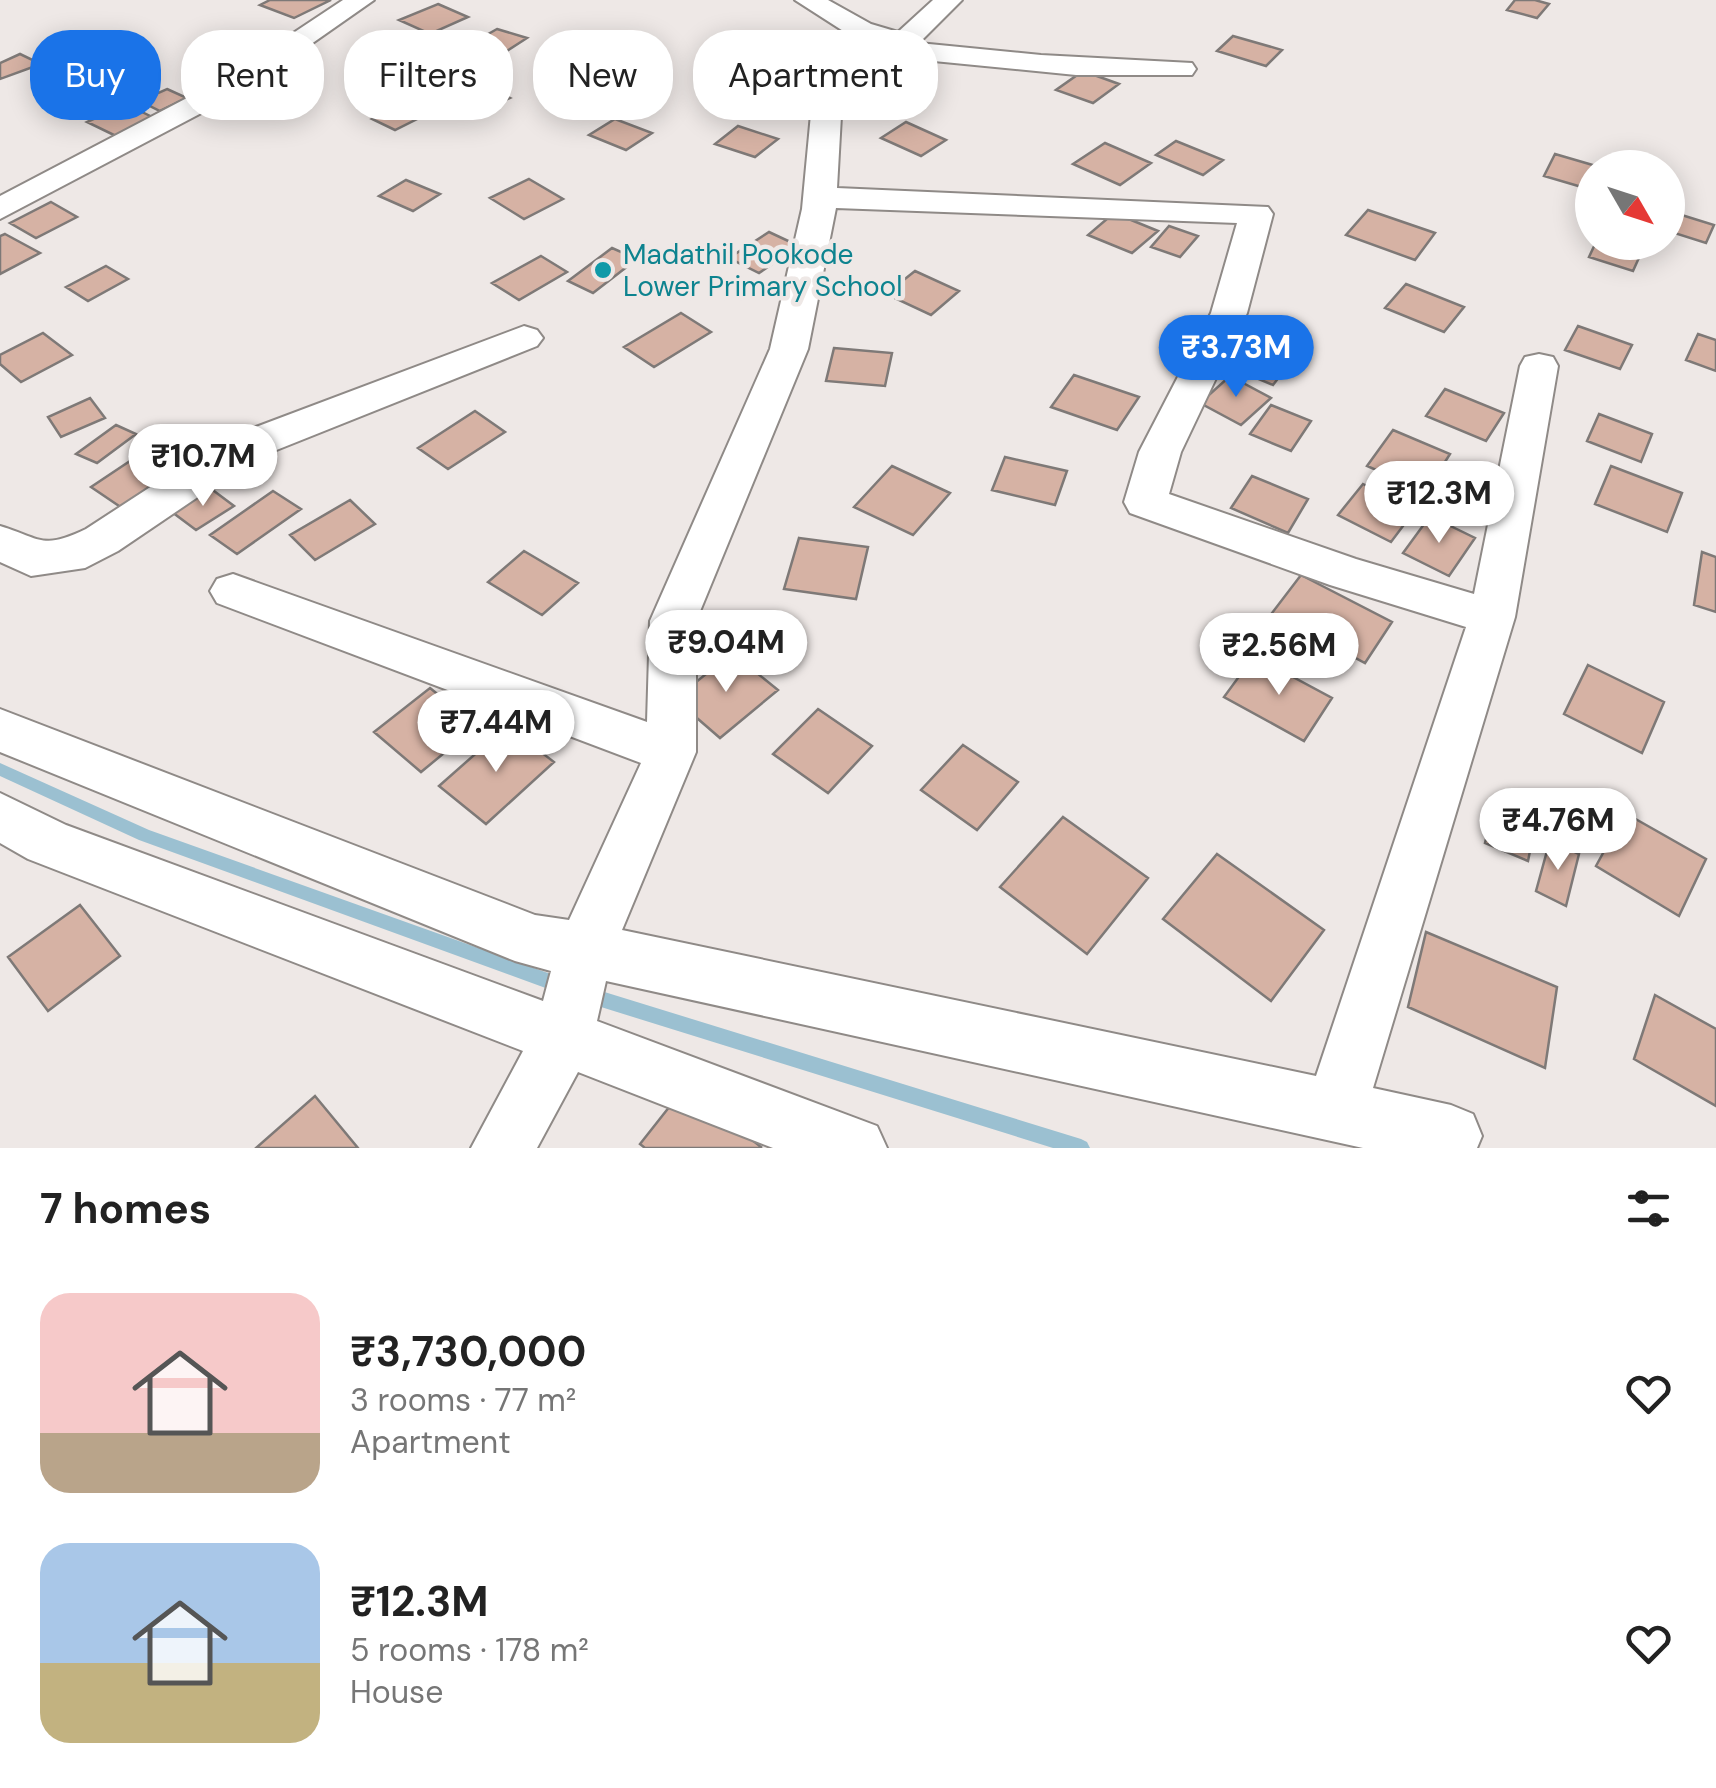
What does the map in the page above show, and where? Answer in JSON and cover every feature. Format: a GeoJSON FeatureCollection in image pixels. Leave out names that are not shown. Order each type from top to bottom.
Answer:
{"type":"FeatureCollection","features":[{"type":"Feature","properties":{"kind":"street"},"geometry":{"type":"LineString","coordinates":[[0,209],[238,84],[361,0]]}},
{"type":"Feature","properties":{"kind":"street"},"geometry":{"type":"LineString","coordinates":[[808,0],[861,30]]}},
{"type":"Feature","properties":{"kind":"street"},"geometry":{"type":"LineString","coordinates":[[919,30],[950,0]]}},
{"type":"Feature","properties":{"kind":"street"},"geometry":{"type":"LineString","coordinates":[[938,52],[998,62],[1107,70],[1182,69]]}},
{"type":"Feature","properties":{"kind":"street"},"geometry":{"type":"LineString","coordinates":[[503,1148],[564,1037],[585,949],[670,752],[673,621],[789,350],[820,198],[826,120]]}},
{"type":"Feature","properties":{"kind":"street"},"geometry":{"type":"LineString","coordinates":[[820,198],[1256,214],[1229,312],[1160,452],[1145,502],[1346,573],[1492,617]]}},
{"type":"Feature","properties":{"kind":"street"},"geometry":{"type":"LineString","coordinates":[[0,542],[31,559],[69,556],[102,540],[239,449],[524,338]]}},
{"type":"Feature","properties":{"kind":"street"},"geometry":{"type":"LineString","coordinates":[[1334,1112],[1492,617],[1539,366]]}},
{"type":"Feature","properties":{"kind":"street"},"geometry":{"type":"LineString","coordinates":[[234,591],[670,752]]}},
{"type":"Feature","properties":{"kind":"street"},"geometry":{"type":"LineString","coordinates":[[0,730],[535,942],[585,949],[1451,1136]]}},
{"type":"Feature","properties":{"kind":"street"},"geometry":{"type":"LineString","coordinates":[[0,816],[47,842],[855,1148]]}},
{"type":"Feature","properties":{"kind":"building"},"geometry":{"type":"Polygon","coordinates":[[[270,0],[331,0],[294,18],[260,5],[270,0]]]}},
{"type":"Feature","properties":{"kind":"building"},"geometry":{"type":"Polygon","coordinates":[[[1515,0],[1549,4],[1537,18],[1507,10],[1515,0]]]}},
{"type":"Feature","properties":{"kind":"building"},"geometry":{"type":"Polygon","coordinates":[[[438,4],[468,17],[439,30],[421,30],[399,20],[438,4]]]}},
{"type":"Feature","properties":{"kind":"building"},"geometry":{"type":"Polygon","coordinates":[[[513,34],[527,38],[513,47],[513,34]]]}},
{"type":"Feature","properties":{"kind":"building"},"geometry":{"type":"Polygon","coordinates":[[[1233,36],[1282,50],[1266,66],[1217,51],[1233,36]]]}},
{"type":"Feature","properties":{"kind":"building"},"geometry":{"type":"Polygon","coordinates":[[[20,54],[30,59],[30,68],[0,79],[0,63],[20,54]]]}},
{"type":"Feature","properties":{"kind":"building"},"geometry":{"type":"Polygon","coordinates":[[[1083,71],[1119,84],[1093,103],[1056,90],[1083,71]]]}},
{"type":"Feature","properties":{"kind":"building"},"geometry":{"type":"Polygon","coordinates":[[[167,89],[181,95],[181,101],[161,111],[161,92],[167,89]]]}},
{"type":"Feature","properties":{"kind":"building"},"geometry":{"type":"Polygon","coordinates":[[[91,120],[150,120],[116,136],[87,122],[91,120]]]}},
{"type":"Feature","properties":{"kind":"building"},"geometry":{"type":"Polygon","coordinates":[[[374,120],[415,120],[395,130],[374,120]]]}},
{"type":"Feature","properties":{"kind":"building"},"geometry":{"type":"Polygon","coordinates":[[[613,120],[652,133],[626,150],[589,135],[613,120]]]}},
{"type":"Feature","properties":{"kind":"building"},"geometry":{"type":"Polygon","coordinates":[[[906,122],[946,140],[921,156],[881,138],[906,122]]]}},
{"type":"Feature","properties":{"kind":"building"},"geometry":{"type":"Polygon","coordinates":[[[738,126],[778,139],[755,157],[715,144],[738,126]]]}},
{"type":"Feature","properties":{"kind":"building"},"geometry":{"type":"Polygon","coordinates":[[[1176,141],[1223,160],[1203,175],[1156,155],[1176,141]]]}},
{"type":"Feature","properties":{"kind":"building"},"geometry":{"type":"Polygon","coordinates":[[[1105,143],[1151,163],[1120,185],[1073,164],[1105,143]]]}},
{"type":"Feature","properties":{"kind":"building"},"geometry":{"type":"Polygon","coordinates":[[[1555,154],[1575,160],[1575,185],[1544,176],[1555,154]]]}},
{"type":"Feature","properties":{"kind":"building"},"geometry":{"type":"Polygon","coordinates":[[[529,179],[563,199],[524,219],[490,198],[529,179]]]}},
{"type":"Feature","properties":{"kind":"building"},"geometry":{"type":"Polygon","coordinates":[[[406,180],[440,194],[413,211],[379,196],[406,180]]]}},
{"type":"Feature","properties":{"kind":"building"},"geometry":{"type":"Polygon","coordinates":[[[51,202],[77,217],[36,238],[10,223],[51,202]]]}},
{"type":"Feature","properties":{"kind":"building"},"geometry":{"type":"Polygon","coordinates":[[[1368,210],[1435,233],[1415,260],[1346,235],[1368,210]]]}},
{"type":"Feature","properties":{"kind":"building"},"geometry":{"type":"Polygon","coordinates":[[[1114,213],[1158,231],[1132,253],[1088,235],[1114,213]]]}},
{"type":"Feature","properties":{"kind":"building"},"geometry":{"type":"Polygon","coordinates":[[[1685,216],[1714,225],[1706,243],[1685,236],[1685,216]]]}},
{"type":"Feature","properties":{"kind":"building"},"geometry":{"type":"Polygon","coordinates":[[[1169,226],[1198,236],[1180,257],[1151,247],[1169,226]]]}},
{"type":"Feature","properties":{"kind":"building"},"geometry":{"type":"Polygon","coordinates":[[[769,232],[799,246],[759,273],[729,258],[769,232]]]}},
{"type":"Feature","properties":{"kind":"building"},"geometry":{"type":"Polygon","coordinates":[[[5,234],[40,253],[0,274],[0,236],[5,234]]]}},
{"type":"Feature","properties":{"kind":"building","name":"Madathil Pookode Lower Primary School"},"geometry":{"type":"Polygon","coordinates":[[[612,248],[637,259],[593,293],[568,281],[612,248]]]}},
{"type":"Feature","properties":{"kind":"building"},"geometry":{"type":"Polygon","coordinates":[[[541,256],[567,272],[519,300],[492,283],[541,256]]]}},
{"type":"Feature","properties":{"kind":"building"},"geometry":{"type":"Polygon","coordinates":[[[1598,260],[1638,260],[1633,271],[1598,260]]]}},
{"type":"Feature","properties":{"kind":"building"},"geometry":{"type":"Polygon","coordinates":[[[106,266],[128,279],[88,301],[66,287],[106,266]]]}},
{"type":"Feature","properties":{"kind":"building"},"geometry":{"type":"Polygon","coordinates":[[[915,271],[959,291],[931,315],[886,294],[915,271]]]}},
{"type":"Feature","properties":{"kind":"building"},"geometry":{"type":"Polygon","coordinates":[[[1406,284],[1464,307],[1444,332],[1385,308],[1406,284]]]}},
{"type":"Feature","properties":{"kind":"building"},"geometry":{"type":"Polygon","coordinates":[[[681,313],[711,332],[654,367],[624,347],[681,313]]]}},
{"type":"Feature","properties":{"kind":"building"},"geometry":{"type":"Polygon","coordinates":[[[1578,326],[1632,345],[1620,369],[1565,350],[1578,326]]]}},
{"type":"Feature","properties":{"kind":"building"},"geometry":{"type":"Polygon","coordinates":[[[43,333],[72,355],[21,382],[0,364],[0,355],[43,333]]]}},
{"type":"Feature","properties":{"kind":"building"},"geometry":{"type":"Polygon","coordinates":[[[1698,334],[1716,340],[1716,371],[1686,360],[1698,334]]]}},
{"type":"Feature","properties":{"kind":"building"},"geometry":{"type":"Polygon","coordinates":[[[1247,336],[1296,355],[1273,385],[1223,364],[1247,336]]]}},
{"type":"Feature","properties":{"kind":"building"},"geometry":{"type":"Polygon","coordinates":[[[834,348],[892,353],[885,386],[826,381],[834,348]]]}},
{"type":"Feature","properties":{"kind":"building"},"geometry":{"type":"Polygon","coordinates":[[[1074,375],[1139,397],[1117,430],[1051,407],[1074,375]]]}},
{"type":"Feature","properties":{"kind":"building"},"geometry":{"type":"Polygon","coordinates":[[[1230,376],[1271,398],[1241,425],[1200,403],[1230,376]]]}},
{"type":"Feature","properties":{"kind":"building"},"geometry":{"type":"Polygon","coordinates":[[[1445,389],[1504,413],[1486,441],[1426,416],[1445,389]]]}},
{"type":"Feature","properties":{"kind":"building"},"geometry":{"type":"Polygon","coordinates":[[[90,398],[105,418],[61,437],[48,417],[90,398]]]}},
{"type":"Feature","properties":{"kind":"building"},"geometry":{"type":"Polygon","coordinates":[[[1271,405],[1311,421],[1291,451],[1250,434],[1271,405]]]}},
{"type":"Feature","properties":{"kind":"building"},"geometry":{"type":"Polygon","coordinates":[[[475,411],[505,432],[448,469],[418,448],[475,411]]]}},
{"type":"Feature","properties":{"kind":"building"},"geometry":{"type":"Polygon","coordinates":[[[1599,414],[1652,434],[1641,462],[1587,441],[1599,414]]]}},
{"type":"Feature","properties":{"kind":"building"},"geometry":{"type":"Polygon","coordinates":[[[116,425],[136,434],[97,463],[76,454],[116,425]]]}},
{"type":"Feature","properties":{"kind":"building"},"geometry":{"type":"Polygon","coordinates":[[[1393,430],[1450,454],[1426,492],[1367,466],[1393,430]]]}},
{"type":"Feature","properties":{"kind":"building"},"geometry":{"type":"Polygon","coordinates":[[[142,453],[176,475],[125,510],[91,487],[142,453]]]}},
{"type":"Feature","properties":{"kind":"building"},"geometry":{"type":"Polygon","coordinates":[[[1005,457],[1067,471],[1055,505],[992,490],[1005,457]]]}},
{"type":"Feature","properties":{"kind":"building"},"geometry":{"type":"Polygon","coordinates":[[[892,466],[950,493],[913,535],[854,507],[892,466]]]}},
{"type":"Feature","properties":{"kind":"building"},"geometry":{"type":"Polygon","coordinates":[[[1611,466],[1682,493],[1667,532],[1595,504],[1611,466]]]}},
{"type":"Feature","properties":{"kind":"building"},"geometry":{"type":"Polygon","coordinates":[[[1252,476],[1308,499],[1288,533],[1231,508],[1252,476]]]}},
{"type":"Feature","properties":{"kind":"building"},"geometry":{"type":"Polygon","coordinates":[[[1363,484],[1415,510],[1391,542],[1338,515],[1363,484]]]}},
{"type":"Feature","properties":{"kind":"building"},"geometry":{"type":"Polygon","coordinates":[[[210,488],[234,506],[196,530],[172,512],[210,488]]]}},
{"type":"Feature","properties":{"kind":"building"},"geometry":{"type":"Polygon","coordinates":[[[273,491],[301,509],[237,554],[210,535],[273,491]]]}},
{"type":"Feature","properties":{"kind":"building"},"geometry":{"type":"Polygon","coordinates":[[[350,500],[375,524],[315,560],[290,535],[350,500]]]}},
{"type":"Feature","properties":{"kind":"building"},"geometry":{"type":"Polygon","coordinates":[[[1430,516],[1475,538],[1449,576],[1403,553],[1430,516]]]}},
{"type":"Feature","properties":{"kind":"building"},"geometry":{"type":"Polygon","coordinates":[[[799,538],[868,547],[856,599],[784,589],[799,538]]]}},
{"type":"Feature","properties":{"kind":"building"},"geometry":{"type":"Polygon","coordinates":[[[524,551],[578,583],[542,615],[488,582],[524,551]]]}},
{"type":"Feature","properties":{"kind":"building"},"geometry":{"type":"Polygon","coordinates":[[[1702,552],[1716,557],[1716,612],[1694,605],[1702,552]]]}},
{"type":"Feature","properties":{"kind":"building"},"geometry":{"type":"Polygon","coordinates":[[[1301,575],[1392,622],[1365,663],[1272,613],[1301,575]]]}},
{"type":"Feature","properties":{"kind":"building"},"geometry":{"type":"Polygon","coordinates":[[[732,653],[778,690],[720,738],[675,699],[732,653]]]}},
{"type":"Feature","properties":{"kind":"building"},"geometry":{"type":"Polygon","coordinates":[[[1254,656],[1332,698],[1304,741],[1224,697],[1254,656]]]}},
{"type":"Feature","properties":{"kind":"building"},"geometry":{"type":"Polygon","coordinates":[[[1588,665],[1664,702],[1642,753],[1564,714],[1588,665]]]}},
{"type":"Feature","properties":{"kind":"building"},"geometry":{"type":"Polygon","coordinates":[[[430,688],[477,726],[421,772],[374,732],[430,688]]]}},
{"type":"Feature","properties":{"kind":"building"},"geometry":{"type":"Polygon","coordinates":[[[818,709],[872,746],[828,793],[773,754],[818,709]]]}},
{"type":"Feature","properties":{"kind":"building"},"geometry":{"type":"Polygon","coordinates":[[[507,726],[554,762],[486,824],[439,786],[507,726]]]}},
{"type":"Feature","properties":{"kind":"building"},"geometry":{"type":"Polygon","coordinates":[[[963,745],[1018,782],[977,830],[921,790],[963,745]]]}},
{"type":"Feature","properties":{"kind":"building"},"geometry":{"type":"Polygon","coordinates":[[[1495,800],[1537,817],[1528,861],[1485,843],[1495,800]]]}},
{"type":"Feature","properties":{"kind":"building"},"geometry":{"type":"Polygon","coordinates":[[[1625,813],[1706,859],[1679,916],[1596,866],[1625,813]]]}},
{"type":"Feature","properties":{"kind":"building"},"geometry":{"type":"Polygon","coordinates":[[[1063,817],[1148,878],[1087,954],[1000,887],[1063,817]]]}},
{"type":"Feature","properties":{"kind":"building"},"geometry":{"type":"Polygon","coordinates":[[[1550,840],[1579,854],[1566,906],[1536,891],[1550,840]]]}},
{"type":"Feature","properties":{"kind":"building"},"geometry":{"type":"Polygon","coordinates":[[[1217,854],[1324,930],[1271,1001],[1163,919],[1217,854]]]}},
{"type":"Feature","properties":{"kind":"building"},"geometry":{"type":"Polygon","coordinates":[[[80,905],[120,956],[48,1011],[8,957],[80,905]]]}},
{"type":"Feature","properties":{"kind":"building"},"geometry":{"type":"Polygon","coordinates":[[[1426,932],[1557,987],[1545,1068],[1408,1007],[1426,932]]]}},
{"type":"Feature","properties":{"kind":"building"},"geometry":{"type":"Polygon","coordinates":[[[1655,995],[1716,1029],[1716,1106],[1634,1059],[1655,995]]]}},
{"type":"Feature","properties":{"kind":"building"},"geometry":{"type":"Polygon","coordinates":[[[685,1087],[761,1147],[645,1148],[640,1144],[685,1087]]]}},
{"type":"Feature","properties":{"kind":"building"},"geometry":{"type":"Polygon","coordinates":[[[315,1096],[358,1148],[256,1148],[315,1096]]]}},
{"type":"Feature","properties":{"kind":"waterway"},"geometry":{"type":"LineString","coordinates":[[0,769],[144,835],[562,986]]}},
{"type":"Feature","properties":{"kind":"waterway"},"geometry":{"type":"LineString","coordinates":[[585,994],[1081,1148]]}},
{"type":"Feature","properties":{"kind":"place","name":"Madathil Pookode Lower Primary School"},"geometry":{"type":"Point","coordinates":[603,270]}}]}
